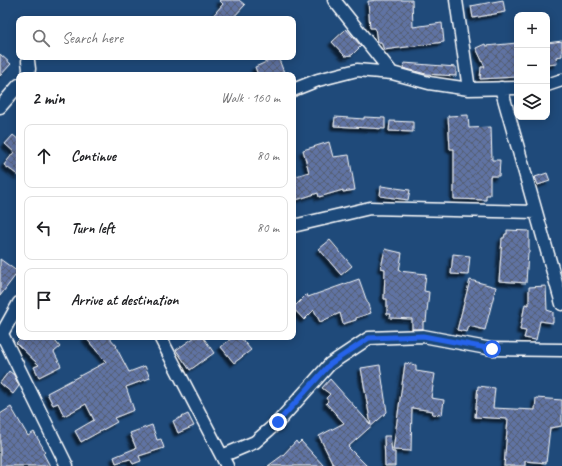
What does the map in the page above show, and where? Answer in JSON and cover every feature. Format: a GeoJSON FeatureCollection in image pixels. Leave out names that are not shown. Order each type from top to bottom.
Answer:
{"type":"FeatureCollection","features":[{"type":"Feature","properties":{"kind":"street"},"geometry":{"type":"LineString","coordinates":[[334,0],[392,74]]}},
{"type":"Feature","properties":{"kind":"street"},"geometry":{"type":"LineString","coordinates":[[456,0],[469,89]]}},
{"type":"Feature","properties":{"kind":"street"},"geometry":{"type":"LineString","coordinates":[[28,61],[28,72]]}},
{"type":"Feature","properties":{"kind":"street"},"geometry":{"type":"LineString","coordinates":[[296,89],[318,80],[357,70],[392,74],[429,83],[469,89],[514,88]]}},
{"type":"Feature","properties":{"kind":"street"},"geometry":{"type":"LineString","coordinates":[[550,84],[562,80]]}},
{"type":"Feature","properties":{"kind":"street"},"geometry":{"type":"LineString","coordinates":[[0,107],[16,88]]}},
{"type":"Feature","properties":{"kind":"street"},"geometry":{"type":"LineString","coordinates":[[501,88],[562,304]]}},
{"type":"Feature","properties":{"kind":"street"},"geometry":{"type":"LineString","coordinates":[[296,225],[370,208],[536,212]]}},
{"type":"Feature","properties":{"kind":"street"},"geometry":{"type":"LineString","coordinates":[[16,308],[1,336],[67,466]]}},
{"type":"Feature","properties":{"kind":"street"},"geometry":{"type":"LineString","coordinates":[[162,342],[225,461],[255,442],[278,422],[330,364],[369,338],[423,336],[492,349],[562,350]]}},
{"type":"Feature","properties":{"kind":"building"},"geometry":{"type":"Polygon","coordinates":[[[219,0],[239,0],[245,5],[235,16],[213,16],[223,4],[219,0]]]}},
{"type":"Feature","properties":{"kind":"building"},"geometry":{"type":"Polygon","coordinates":[[[412,0],[413,27],[442,23],[444,42],[384,50],[381,42],[377,42],[375,28],[370,28],[368,1],[412,0]]]}},
{"type":"Feature","properties":{"kind":"building"},"geometry":{"type":"Polygon","coordinates":[[[503,0],[505,12],[473,18],[471,6],[503,0]]]}},
{"type":"Feature","properties":{"kind":"building"},"geometry":{"type":"Polygon","coordinates":[[[346,29],[361,46],[352,55],[345,56],[332,42],[346,29]]]}},
{"type":"Feature","properties":{"kind":"building"},"geometry":{"type":"Polygon","coordinates":[[[562,41],[562,56],[556,57],[557,64],[550,65],[550,43],[562,41]]]}},
{"type":"Feature","properties":{"kind":"building"},"geometry":{"type":"Polygon","coordinates":[[[514,43],[514,77],[480,79],[481,67],[485,67],[476,48],[485,44],[486,46],[514,43]]]}},
{"type":"Feature","properties":{"kind":"building"},"geometry":{"type":"Polygon","coordinates":[[[0,54],[11,64],[0,76],[0,54]]]}},
{"type":"Feature","properties":{"kind":"building"},"geometry":{"type":"Polygon","coordinates":[[[271,60],[279,60],[284,72],[257,72],[255,67],[271,60]]]}},
{"type":"Feature","properties":{"kind":"building"},"geometry":{"type":"Polygon","coordinates":[[[404,63],[456,67],[456,76],[426,74],[403,68],[404,63]]]}},
{"type":"Feature","properties":{"kind":"building"},"geometry":{"type":"Polygon","coordinates":[[[468,115],[469,128],[491,127],[492,160],[500,160],[499,176],[490,176],[490,195],[486,195],[486,200],[454,199],[454,149],[450,149],[448,116],[468,115]]]}},
{"type":"Feature","properties":{"kind":"building"},"geometry":{"type":"Polygon","coordinates":[[[335,117],[364,119],[364,117],[385,118],[385,129],[334,126],[335,117]]]}},
{"type":"Feature","properties":{"kind":"building"},"geometry":{"type":"Polygon","coordinates":[[[390,121],[413,122],[413,132],[389,131],[390,121]]]}},
{"type":"Feature","properties":{"kind":"building"},"geometry":{"type":"Polygon","coordinates":[[[13,135],[16,138],[16,174],[4,165],[14,152],[5,144],[13,135]]]}},
{"type":"Feature","properties":{"kind":"building"},"geometry":{"type":"Polygon","coordinates":[[[329,142],[333,157],[349,155],[355,190],[343,192],[343,190],[319,197],[318,193],[296,200],[296,176],[309,172],[303,150],[329,142]]]}},
{"type":"Feature","properties":{"kind":"building"},"geometry":{"type":"Polygon","coordinates":[[[547,173],[550,181],[538,185],[535,177],[547,173]]]}},
{"type":"Feature","properties":{"kind":"building"},"geometry":{"type":"Polygon","coordinates":[[[381,186],[410,190],[408,200],[380,196],[381,186]]]}},
{"type":"Feature","properties":{"kind":"building"},"geometry":{"type":"Polygon","coordinates":[[[507,230],[529,231],[529,253],[526,283],[499,281],[502,238],[504,238],[505,234],[507,234],[507,230]]]}},
{"type":"Feature","properties":{"kind":"building"},"geometry":{"type":"Polygon","coordinates":[[[330,240],[352,266],[341,275],[319,249],[330,240]]]}},
{"type":"Feature","properties":{"kind":"building"},"geometry":{"type":"Polygon","coordinates":[[[385,249],[402,253],[399,271],[426,274],[424,291],[429,292],[426,322],[423,321],[423,329],[412,329],[412,319],[390,318],[391,314],[387,314],[387,299],[384,299],[385,269],[381,268],[385,249]]]}},
{"type":"Feature","properties":{"kind":"building"},"geometry":{"type":"Polygon","coordinates":[[[453,254],[470,256],[468,275],[451,274],[453,254]]]}},
{"type":"Feature","properties":{"kind":"building"},"geometry":{"type":"Polygon","coordinates":[[[0,259],[16,271],[16,275],[0,296],[0,259]]]}},
{"type":"Feature","properties":{"kind":"building"},"geometry":{"type":"Polygon","coordinates":[[[359,279],[371,313],[343,324],[340,313],[320,322],[314,310],[304,320],[296,311],[296,305],[307,294],[308,297],[359,279]]]}},
{"type":"Feature","properties":{"kind":"building"},"geometry":{"type":"Polygon","coordinates":[[[470,280],[496,287],[485,330],[469,326],[467,332],[457,330],[470,280]]]}},
{"type":"Feature","properties":{"kind":"building"},"geometry":{"type":"Polygon","coordinates":[[[546,286],[547,310],[553,312],[553,323],[540,321],[536,340],[524,338],[526,331],[520,330],[525,304],[529,305],[529,287],[546,286]]]}},
{"type":"Feature","properties":{"kind":"building"},"geometry":{"type":"Polygon","coordinates":[[[19,340],[54,340],[60,347],[54,352],[61,366],[39,377],[34,367],[39,365],[16,343],[19,340]]]}},
{"type":"Feature","properties":{"kind":"building"},"geometry":{"type":"Polygon","coordinates":[[[88,340],[112,340],[117,346],[116,347],[129,372],[145,366],[150,378],[126,387],[134,410],[114,418],[117,422],[81,442],[75,431],[94,420],[86,404],[64,416],[58,403],[53,405],[47,393],[106,362],[88,340]]]}},
{"type":"Feature","properties":{"kind":"building"},"geometry":{"type":"Polygon","coordinates":[[[191,340],[205,340],[214,353],[190,370],[176,350],[191,340]]]}},
{"type":"Feature","properties":{"kind":"building"},"geometry":{"type":"Polygon","coordinates":[[[229,340],[243,340],[251,350],[234,363],[221,347],[229,340]]]}},
{"type":"Feature","properties":{"kind":"building"},"geometry":{"type":"Polygon","coordinates":[[[405,363],[416,365],[416,371],[435,374],[431,398],[444,400],[442,415],[432,414],[433,411],[412,408],[411,451],[393,450],[405,363]]]}},
{"type":"Feature","properties":{"kind":"building"},"geometry":{"type":"Polygon","coordinates":[[[380,365],[387,412],[348,447],[367,466],[334,466],[319,436],[344,423],[326,403],[328,401],[326,398],[330,394],[322,388],[330,379],[371,425],[361,368],[380,365]]]}},
{"type":"Feature","properties":{"kind":"building"},"geometry":{"type":"Polygon","coordinates":[[[9,371],[14,375],[19,386],[13,394],[0,383],[9,371]]]}},
{"type":"Feature","properties":{"kind":"building"},"geometry":{"type":"Polygon","coordinates":[[[478,386],[495,388],[493,408],[535,410],[536,398],[562,400],[562,426],[550,428],[546,463],[525,461],[525,466],[504,466],[508,419],[475,417],[478,386]]]}},
{"type":"Feature","properties":{"kind":"building"},"geometry":{"type":"Polygon","coordinates":[[[11,407],[28,436],[34,432],[45,451],[43,453],[50,466],[0,466],[0,414],[11,407]]]}},
{"type":"Feature","properties":{"kind":"building"},"geometry":{"type":"Polygon","coordinates":[[[188,414],[194,426],[178,433],[173,421],[188,414]]]}},
{"type":"Feature","properties":{"kind":"building"},"geometry":{"type":"Polygon","coordinates":[[[152,425],[157,440],[161,439],[164,448],[139,456],[141,461],[133,464],[130,459],[116,463],[114,457],[136,448],[130,433],[152,425]]]}},
{"type":"Feature","properties":{"kind":"building"},"geometry":{"type":"Polygon","coordinates":[[[384,436],[390,436],[392,452],[395,452],[395,466],[385,466],[384,436]]]}},
{"type":"Feature","properties":{"kind":"building"},"geometry":{"type":"Polygon","coordinates":[[[296,441],[298,444],[301,441],[324,466],[268,466],[283,455],[296,441]]]}},
{"type":"Feature","properties":{"kind":"route"},"geometry":{"type":"LineString","coordinates":[[278,422],[330,364],[369,338],[423,336],[492,349]]}}]}
